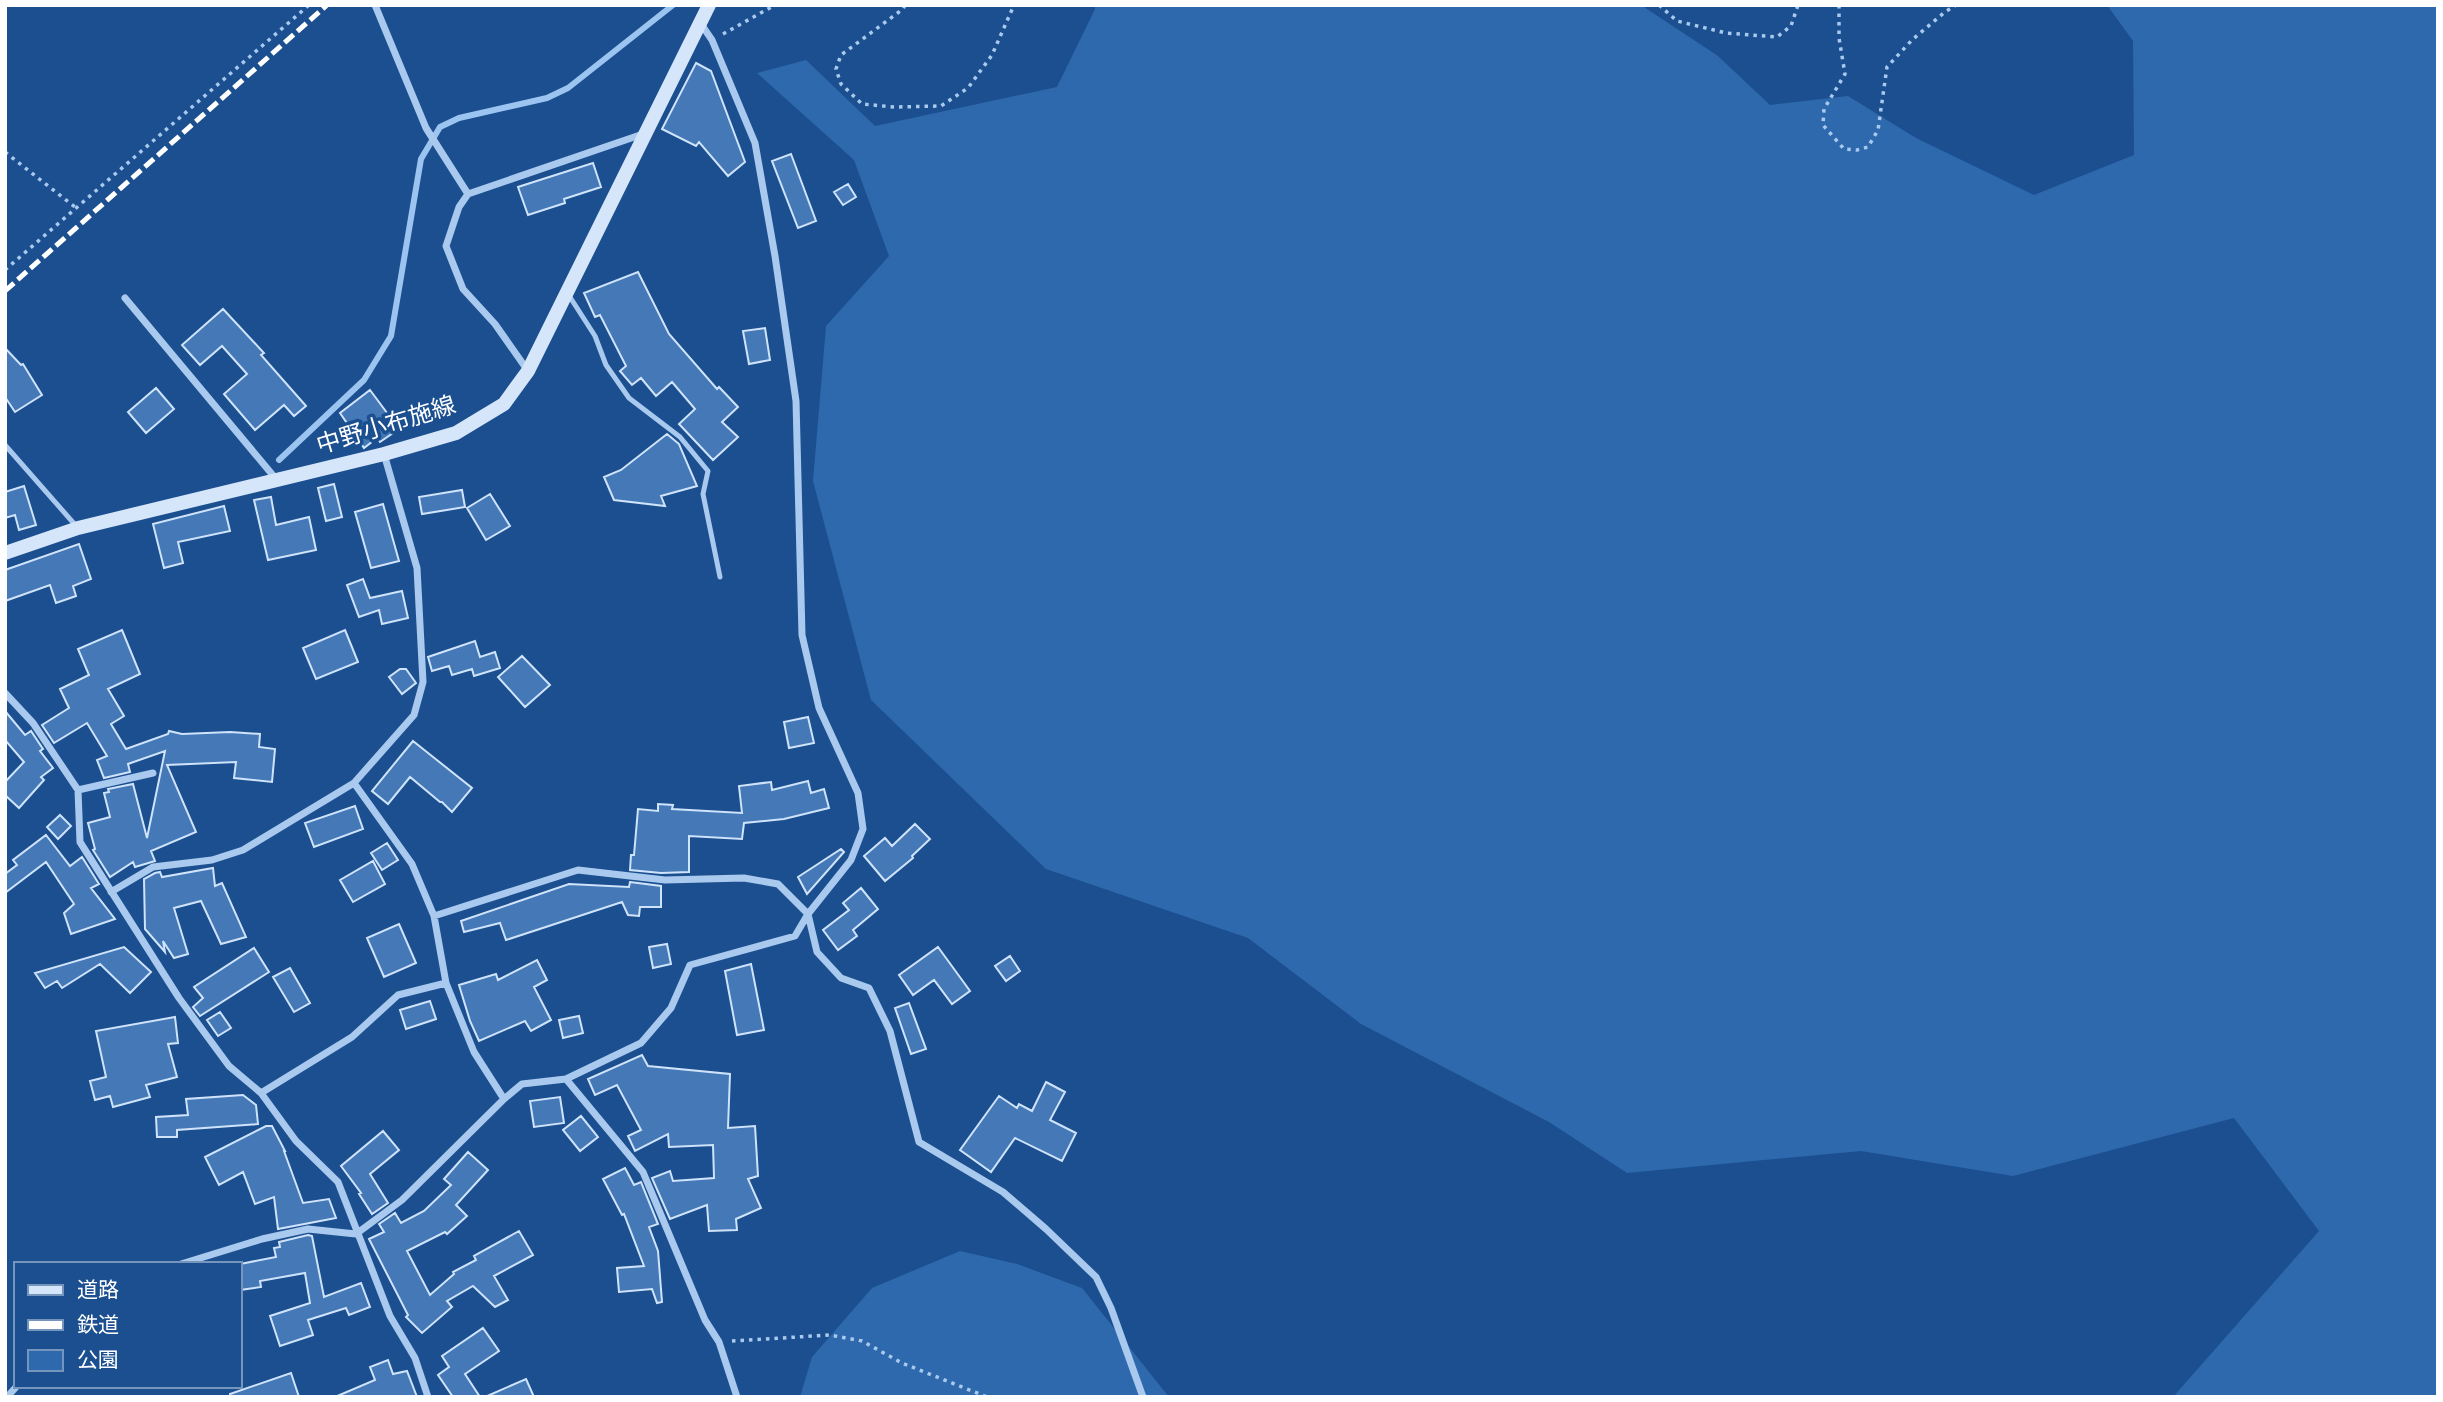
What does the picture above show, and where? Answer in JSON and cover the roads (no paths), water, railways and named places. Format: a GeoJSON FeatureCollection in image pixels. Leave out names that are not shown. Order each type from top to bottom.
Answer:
{"type":"FeatureCollection","features":[{"type":"Feature","properties":{"kind":"main road","name":"中野小布施線"},"geometry":{"type":"LineString","coordinates":[[5,553],[78,528],[384,454],[456,433],[504,404],[528,371],[709,5]]}},
{"type":"Feature","properties":{"kind":"street"},"geometry":{"type":"LineString","coordinates":[[375,5],[426,128],[468,194]]}},
{"type":"Feature","properties":{"kind":"street"},"geometry":{"type":"LineString","coordinates":[[187,1262],[262,1239],[308,1230],[356,1234],[402,1200],[522,1084],[566,1079],[641,1043],[671,1008],[690,965],[795,936],[808,914],[850,860],[863,829],[858,793],[819,708],[802,635],[796,401],[775,256],[755,144],[712,40],[701,24]]}},
{"type":"Feature","properties":{"kind":"street"},"geometry":{"type":"LineString","coordinates":[[528,371],[495,324],[463,289],[446,246],[459,207],[468,194],[646,133]]}},
{"type":"Feature","properties":{"kind":"street"},"geometry":{"type":"LineString","coordinates":[[125,298],[276,480]]}},
{"type":"Feature","properties":{"kind":"street"},"geometry":{"type":"LineString","coordinates":[[111,892],[153,867],[212,860],[243,850],[354,783],[414,715],[423,682],[417,568],[384,454]]}},
{"type":"Feature","properties":{"kind":"street"},"geometry":{"type":"LineString","coordinates":[[5,693],[33,723],[78,790],[79,842],[178,999],[229,1066],[261,1093],[296,1141],[338,1182],[390,1316],[415,1358],[428,1397]]}},
{"type":"Feature","properties":{"kind":"street"},"geometry":{"type":"LineString","coordinates":[[78,790],[153,773]]}},
{"type":"Feature","properties":{"kind":"street"},"geometry":{"type":"LineString","coordinates":[[354,783],[412,864],[434,916],[446,982],[474,1052],[504,1099]]}},
{"type":"Feature","properties":{"kind":"street"},"geometry":{"type":"LineString","coordinates":[[434,916],[578,870],[665,880],[744,878],[778,884],[808,914],[817,952],[841,978],[869,988],[890,1031],[919,1142],[1003,1192],[1096,1277],[1111,1308],[1143,1397]]}},
{"type":"Feature","properties":{"kind":"street"},"geometry":{"type":"LineString","coordinates":[[261,1093],[352,1037],[398,995],[446,982]]}},
{"type":"Feature","properties":{"kind":"street"},"geometry":{"type":"LineString","coordinates":[[566,1079],[643,1172],[705,1320],[719,1342],[737,1397]]}},
{"type":"Feature","properties":{"kind":"lane"},"geometry":{"type":"LineString","coordinates":[[566,292],[595,336],[606,365],[629,398],[680,437],[708,471],[703,494],[720,577]]}},
{"type":"Feature","properties":{"kind":"lane"},"geometry":{"type":"LineString","coordinates":[[5,445],[78,528]]}},
{"type":"Feature","properties":{"kind":"waterway"},"geometry":{"type":"LineString","coordinates":[[279,460],[364,380],[391,336],[421,159],[440,127],[459,118],[547,98],[568,88],[673,5]]}},
{"type":"Feature","properties":{"kind":"railway"},"geometry":{"type":"LineString","coordinates":[[5,291],[327,5]]}}]}
